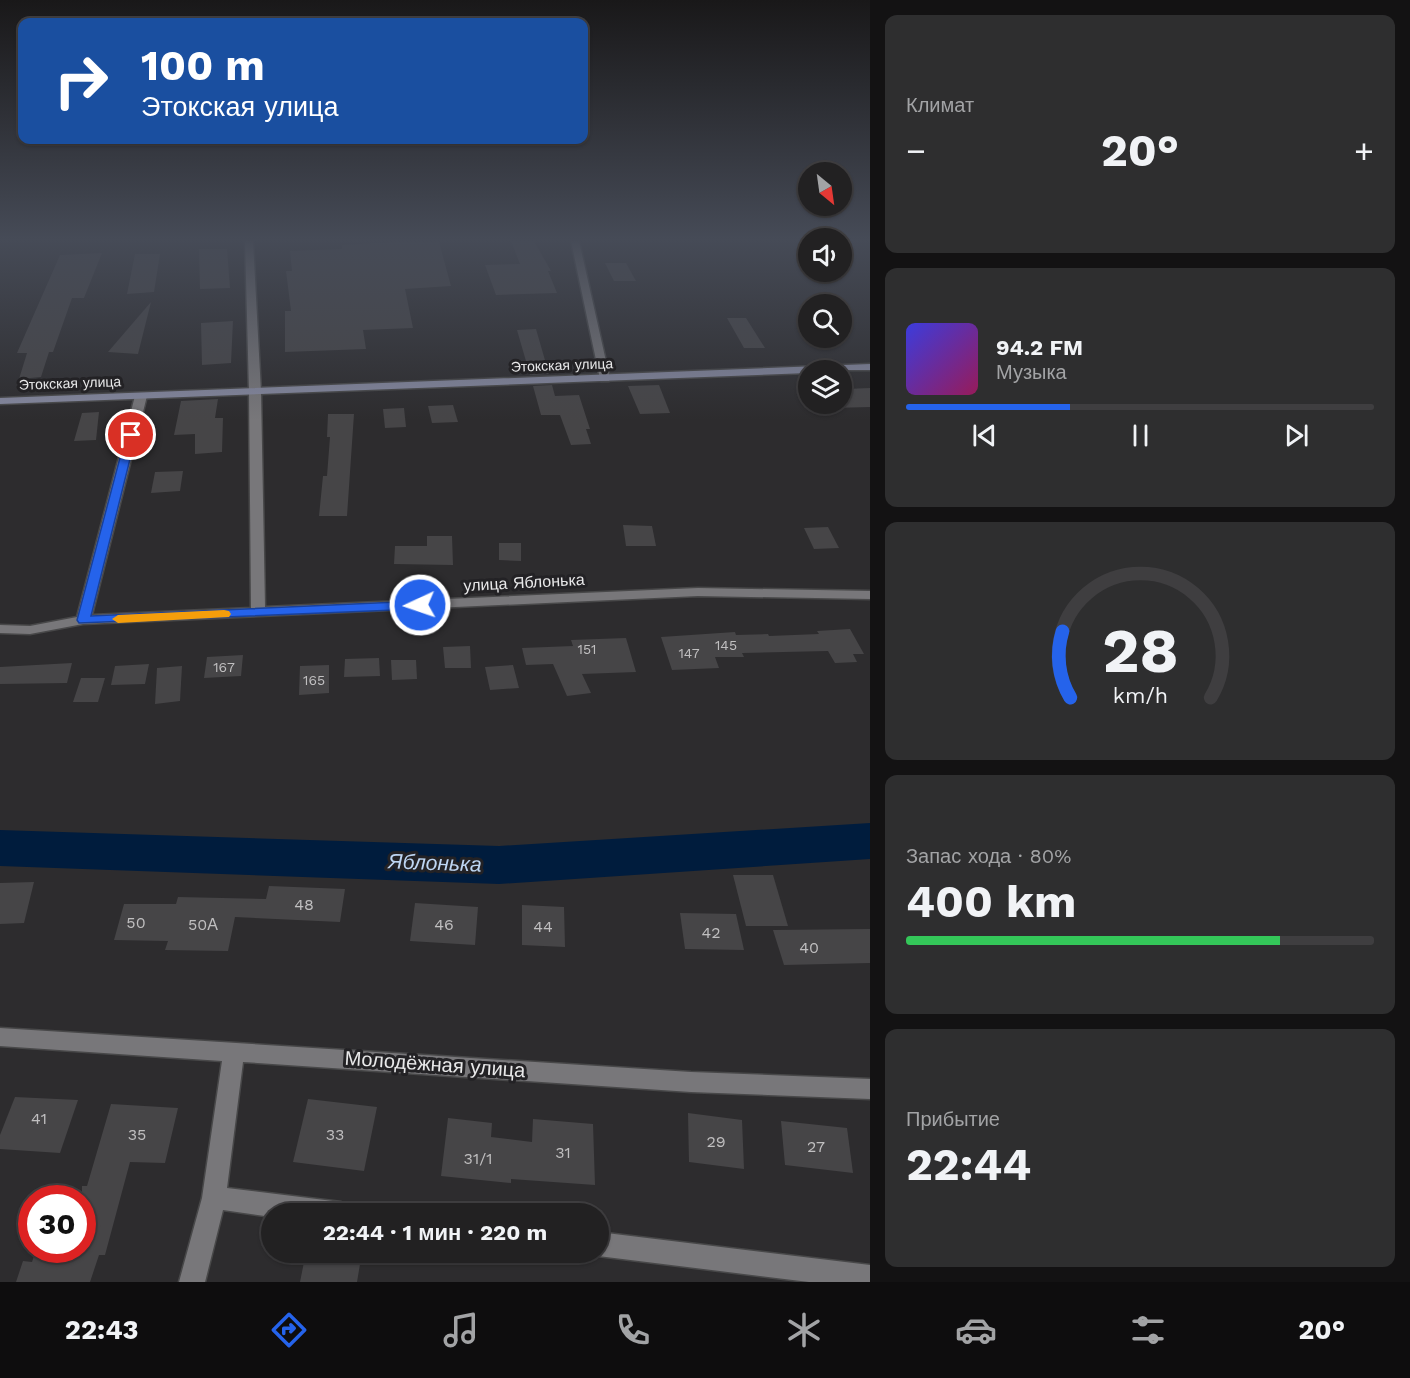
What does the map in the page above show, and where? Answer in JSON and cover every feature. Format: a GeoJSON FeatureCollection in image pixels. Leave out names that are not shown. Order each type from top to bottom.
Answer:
{"type":"FeatureCollection","features":[{"type":"Feature","properties":{"kind":"main road","name":"Этокская улица"},"geometry":{"type":"LineString","coordinates":[[0,401],[870,368]]}},
{"type":"Feature","properties":{"kind":"street"},"geometry":{"type":"LineString","coordinates":[[251,301],[258,612]]}},
{"type":"Feature","properties":{"kind":"street"},"geometry":{"type":"LineString","coordinates":[[588,301],[606,379]]}},
{"type":"Feature","properties":{"kind":"street","name":"Этокская улица"},"geometry":{"type":"LineString","coordinates":[[83,620],[141,396]]}},
{"type":"Feature","properties":{"kind":"street","name":"улица Яблонька"},"geometry":{"type":"LineString","coordinates":[[0,629],[30,630],[83,620],[698,592],[870,595]]}},
{"type":"Feature","properties":{"kind":"street","name":"Молодёжная улица"},"geometry":{"type":"LineString","coordinates":[[0,1036],[691,1082],[870,1089]]}},
{"type":"Feature","properties":{"kind":"street"},"geometry":{"type":"LineString","coordinates":[[192,1282],[214,1198],[234,1051]]}},
{"type":"Feature","properties":{"kind":"street"},"geometry":{"type":"LineString","coordinates":[[214,1198],[261,1204]]}},
{"type":"Feature","properties":{"kind":"street"},"geometry":{"type":"LineString","coordinates":[[609,1245],[870,1278]]}},
{"type":"Feature","properties":{"kind":"building"},"geometry":{"type":"Polygon","coordinates":[[[40,301],[71,301],[53,352],[49,352],[41,377],[19,379],[27,353],[17,353],[40,301]]]}},
{"type":"Feature","properties":{"kind":"building"},"geometry":{"type":"Polygon","coordinates":[[[290,301],[407,301],[413,328],[363,330],[366,349],[285,352],[285,311],[291,311],[290,301]]]}},
{"type":"Feature","properties":{"kind":"building"},"geometry":{"type":"Polygon","coordinates":[[[151,302],[138,354],[108,352],[151,302]]]}},
{"type":"Feature","properties":{"kind":"building"},"geometry":{"type":"Polygon","coordinates":[[[727,318],[746,318],[765,348],[744,348],[727,318]]]}},
{"type":"Feature","properties":{"kind":"building"},"geometry":{"type":"Polygon","coordinates":[[[233,321],[231,363],[202,365],[201,323],[233,321]]]}},
{"type":"Feature","properties":{"kind":"building"},"geometry":{"type":"Polygon","coordinates":[[[536,329],[549,374],[530,375],[517,330],[536,329]]]}},
{"type":"Feature","properties":{"kind":"building"},"geometry":{"type":"Polygon","coordinates":[[[552,385],[555,396],[579,395],[590,429],[586,429],[591,444],[571,445],[560,415],[541,415],[533,386],[552,385]]]}},
{"type":"Feature","properties":{"kind":"building"},"geometry":{"type":"Polygon","coordinates":[[[659,385],[670,413],[640,414],[628,386],[659,385]]]}},
{"type":"Feature","properties":{"kind":"building"},"geometry":{"type":"Polygon","coordinates":[[[870,388],[870,407],[852,407],[852,389],[870,388]]]}},
{"type":"Feature","properties":{"kind":"building"},"geometry":{"type":"Polygon","coordinates":[[[218,399],[215,418],[223,418],[222,452],[195,454],[195,434],[174,435],[181,401],[218,399]]]}},
{"type":"Feature","properties":{"kind":"building"},"geometry":{"type":"Polygon","coordinates":[[[453,405],[458,422],[432,423],[428,406],[453,405]]]}},
{"type":"Feature","properties":{"kind":"building"},"geometry":{"type":"Polygon","coordinates":[[[404,408],[406,427],[385,428],[383,409],[404,408]]]}},
{"type":"Feature","properties":{"kind":"building"},"geometry":{"type":"Polygon","coordinates":[[[99,412],[96,440],[74,441],[82,413],[99,412]]]}},
{"type":"Feature","properties":{"kind":"building"},"geometry":{"type":"Polygon","coordinates":[[[328,414],[354,414],[347,516],[319,516],[323,476],[327,476],[330,437],[327,437],[328,414]]]}},
{"type":"Feature","properties":{"kind":"building"},"geometry":{"type":"Polygon","coordinates":[[[183,471],[180,491],[151,493],[155,472],[183,471]]]}},
{"type":"Feature","properties":{"kind":"building"},"geometry":{"type":"Polygon","coordinates":[[[623,525],[652,526],[656,546],[626,546],[623,525]]]}},
{"type":"Feature","properties":{"kind":"building"},"geometry":{"type":"Polygon","coordinates":[[[828,527],[839,548],[814,549],[804,528],[828,527]]]}},
{"type":"Feature","properties":{"kind":"building"},"geometry":{"type":"Polygon","coordinates":[[[427,536],[452,536],[453,565],[394,564],[395,546],[427,546],[427,536]]]}},
{"type":"Feature","properties":{"kind":"building"},"geometry":{"type":"Polygon","coordinates":[[[499,543],[521,543],[521,561],[499,560],[499,543]]]}},
{"type":"Feature","properties":{"kind":"building"},"geometry":{"type":"Polygon","coordinates":[[[850,629],[864,654],[853,654],[857,662],[835,663],[828,651],[742,653],[744,657],[715,657],[719,668],[672,670],[661,637],[735,632],[736,635],[768,634],[769,636],[819,634],[817,631],[850,629]]]}},
{"type":"Feature","properties":{"kind":"building"},"geometry":{"type":"Polygon","coordinates":[[[626,638],[636,672],[582,674],[591,693],[567,696],[553,664],[526,665],[522,648],[573,646],[571,640],[626,638]]]}},
{"type":"Feature","properties":{"kind":"building"},"geometry":{"type":"Polygon","coordinates":[[[470,646],[471,668],[445,668],[443,647],[470,646]]]}},
{"type":"Feature","properties":{"kind":"building"},"geometry":{"type":"Polygon","coordinates":[[[243,655],[241,676],[204,678],[207,657],[243,655]]]}},
{"type":"Feature","properties":{"kind":"building"},"geometry":{"type":"Polygon","coordinates":[[[379,658],[380,676],[344,677],[345,659],[379,658]]]}},
{"type":"Feature","properties":{"kind":"building"},"geometry":{"type":"Polygon","coordinates":[[[391,660],[416,660],[417,679],[392,680],[391,660]]]}},
{"type":"Feature","properties":{"kind":"building"},"geometry":{"type":"Polygon","coordinates":[[[72,663],[67,683],[0,684],[0,667],[72,663]]]}},
{"type":"Feature","properties":{"kind":"building"},"geometry":{"type":"Polygon","coordinates":[[[149,664],[145,684],[111,685],[115,666],[149,664]]]}},
{"type":"Feature","properties":{"kind":"building"},"geometry":{"type":"Polygon","coordinates":[[[329,665],[329,693],[299,695],[300,666],[329,665]]]}},
{"type":"Feature","properties":{"kind":"building"},"geometry":{"type":"Polygon","coordinates":[[[513,665],[519,688],[490,690],[485,667],[513,665]]]}},
{"type":"Feature","properties":{"kind":"building"},"geometry":{"type":"Polygon","coordinates":[[[182,666],[180,701],[155,704],[157,668],[182,666]]]}},
{"type":"Feature","properties":{"kind":"building"},"geometry":{"type":"Polygon","coordinates":[[[81,678],[105,678],[98,702],[73,702],[81,678]]]}},
{"type":"Feature","properties":{"kind":"building"},"geometry":{"type":"Polygon","coordinates":[[[733,875],[773,875],[788,926],[746,926],[733,875]]]}},
{"type":"Feature","properties":{"kind":"building"},"geometry":{"type":"Polygon","coordinates":[[[34,882],[24,923],[0,924],[0,883],[34,882]]]}},
{"type":"Feature","properties":{"kind":"building"},"geometry":{"type":"Polygon","coordinates":[[[269,886],[345,889],[340,922],[235,917],[228,951],[165,950],[168,941],[114,940],[124,904],[176,904],[178,897],[266,899],[269,886]]]}},
{"type":"Feature","properties":{"kind":"building"},"geometry":{"type":"Polygon","coordinates":[[[415,903],[478,907],[475,945],[410,941],[415,903]]]}},
{"type":"Feature","properties":{"kind":"building"},"geometry":{"type":"Polygon","coordinates":[[[522,905],[564,907],[565,947],[522,945],[522,905]]]}},
{"type":"Feature","properties":{"kind":"building"},"geometry":{"type":"Polygon","coordinates":[[[680,913],[736,914],[744,950],[685,949],[680,913]]]}},
{"type":"Feature","properties":{"kind":"building"},"geometry":{"type":"Polygon","coordinates":[[[870,929],[870,963],[784,965],[773,930],[870,929]]]}},
{"type":"Feature","properties":{"kind":"building"},"geometry":{"type":"Polygon","coordinates":[[[15,1097],[78,1100],[60,1153],[0,1149],[0,1135],[15,1097]]]}},
{"type":"Feature","properties":{"kind":"building"},"geometry":{"type":"Polygon","coordinates":[[[308,1099],[377,1107],[364,1171],[293,1162],[308,1099]]]}},
{"type":"Feature","properties":{"kind":"building"},"geometry":{"type":"Polygon","coordinates":[[[111,1104],[178,1108],[165,1163],[130,1162],[105,1255],[99,1255],[90,1282],[16,1282],[22,1263],[96,1263],[96,1185],[87,1185],[111,1104]]]}},
{"type":"Feature","properties":{"kind":"building"},"geometry":{"type":"Polygon","coordinates":[[[688,1113],[742,1120],[744,1169],[689,1162],[688,1113]]]}},
{"type":"Feature","properties":{"kind":"building"},"geometry":{"type":"Polygon","coordinates":[[[448,1118],[492,1123],[491,1137],[532,1142],[533,1119],[593,1124],[595,1185],[511,1179],[511,1183],[441,1176],[448,1118]]]}},
{"type":"Feature","properties":{"kind":"building"},"geometry":{"type":"Polygon","coordinates":[[[781,1121],[847,1128],[853,1173],[785,1165],[781,1121]]]}},
{"type":"Feature","properties":{"kind":"building"},"geometry":{"type":"Polygon","coordinates":[[[304,1263],[360,1263],[357,1282],[300,1282],[304,1263]]]}},
{"type":"Feature","properties":{"kind":"waterway","name":"Яблонька"},"geometry":{"type":"LineString","coordinates":[[0,848],[499,865],[870,841]]}},
{"type":"Feature","properties":{"kind":"slow traffic"},"geometry":{"type":"LineString","coordinates":[[118,619],[224,614]]}},
{"type":"Feature","properties":{"kind":"route"},"geometry":{"type":"LineString","coordinates":[[131,435],[83,620],[420,605]]}}]}
